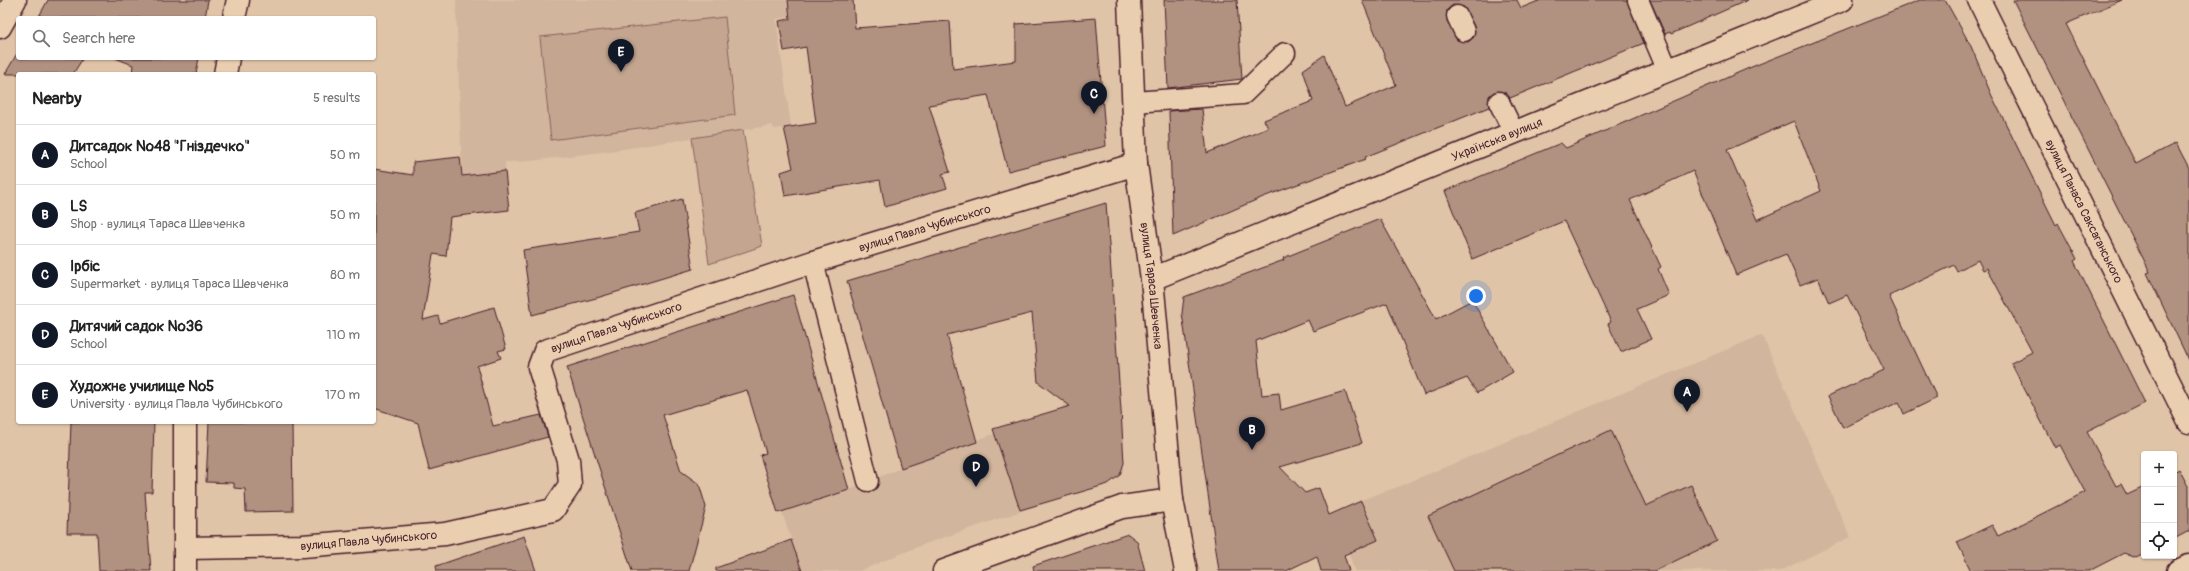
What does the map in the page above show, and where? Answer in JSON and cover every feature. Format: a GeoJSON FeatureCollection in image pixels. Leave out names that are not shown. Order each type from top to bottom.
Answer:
{"type":"FeatureCollection","features":[{"type":"Feature","properties":{"kind":"street"},"geometry":{"type":"LineString","coordinates":[[0,27],[15,0]]}},
{"type":"Feature","properties":{"kind":"street"},"geometry":{"type":"LineString","coordinates":[[234,16],[238,0]]}},
{"type":"Feature","properties":{"kind":"street","name":"вулиця Тараса Шевченка"},"geometry":{"type":"LineString","coordinates":[[1129,0],[1136,164],[1152,279],[1172,500],[1186,571]]}},
{"type":"Feature","properties":{"kind":"street","name":"Українська вулиця"},"geometry":{"type":"LineString","coordinates":[[1152,279],[1842,0]]}},
{"type":"Feature","properties":{"kind":"street","name":"вулиця Панаса Саксаганського"},"geometry":{"type":"LineString","coordinates":[[1979,0],[2189,422]]}},
{"type":"Feature","properties":{"kind":"street"},"geometry":{"type":"LineString","coordinates":[[225,72],[228,60]]}},
{"type":"Feature","properties":{"kind":"street","name":"вулиця Павла Чубинського"},"geometry":{"type":"LineString","coordinates":[[185,548],[303,546],[445,534],[552,510],[570,485],[568,460],[539,367],[545,351],[813,262],[1136,164]]}},
{"type":"Feature","properties":{"kind":"street"},"geometry":{"type":"LineString","coordinates":[[185,424],[185,571]]}},
{"type":"Feature","properties":{"kind":"street"},"geometry":{"type":"LineString","coordinates":[[944,571],[1122,507],[1172,500]]}},
{"type":"Feature","properties":{"kind":"street"},"geometry":{"type":"LineString","coordinates":[[2178,571],[2189,566]]}},
{"type":"Feature","properties":{"kind":"lane"},"geometry":{"type":"LineString","coordinates":[[1638,0],[1668,71]]}},
{"type":"Feature","properties":{"kind":"lane"},"geometry":{"type":"LineString","coordinates":[[1134,102],[1243,94],[1285,52]]}},
{"type":"Feature","properties":{"kind":"lane"},"geometry":{"type":"LineString","coordinates":[[1499,102],[1514,133]]}},
{"type":"Feature","properties":{"kind":"lane"},"geometry":{"type":"LineString","coordinates":[[813,262],[868,481]]}},
{"type":"Feature","properties":{"kind":"shaded area"},"geometry":{"type":"Polygon","coordinates":[[[456,0],[788,0],[790,17],[776,19],[791,127],[774,129],[773,125],[617,150],[530,161],[505,162],[505,171],[462,176],[456,0]]]}},
{"type":"Feature","properties":{"kind":"shaded area"},"geometry":{"type":"Polygon","coordinates":[[[725,17],[735,115],[551,140],[540,37],[725,17]]]}},
{"type":"Feature","properties":{"kind":"shaded area"},"geometry":{"type":"Polygon","coordinates":[[[743,130],[762,246],[709,264],[692,138],[743,130]]]}},
{"type":"Feature","properties":{"kind":"shaded area"},"geometry":{"type":"Polygon","coordinates":[[[1762,335],[1850,537],[1780,571],[1355,571],[1347,548],[1376,534],[1361,500],[1395,488],[1762,335]]]}},
{"type":"Feature","properties":{"kind":"shaded area"},"geometry":{"type":"Polygon","coordinates":[[[1120,398],[1124,463],[1116,479],[927,543],[859,571],[802,571],[782,512],[849,490],[901,468],[1062,409],[1062,405],[1120,398]]]}},
{"type":"Feature","properties":{"kind":"building"},"geometry":{"type":"Polygon","coordinates":[[[48,0],[208,0],[205,16],[39,16],[48,0]]]}},
{"type":"Feature","properties":{"kind":"building"},"geometry":{"type":"Polygon","coordinates":[[[788,0],[853,0],[855,28],[950,21],[953,69],[1016,61],[1016,24],[1096,18],[1106,146],[1008,171],[988,95],[929,105],[950,172],[942,174],[947,188],[885,207],[880,180],[785,196],[781,172],[793,168],[784,128],[816,123],[806,47],[784,51],[779,21],[790,19],[788,0]]]}},
{"type":"Feature","properties":{"kind":"building"},"geometry":{"type":"Polygon","coordinates":[[[1164,0],[1237,0],[1242,79],[1168,88],[1164,0]]]}},
{"type":"Feature","properties":{"kind":"building"},"geometry":{"type":"Polygon","coordinates":[[[1362,0],[1517,0],[1521,8],[1541,0],[1627,0],[1644,43],[1510,98],[1505,92],[1494,92],[1489,96],[1489,107],[1365,157],[1366,159],[1263,197],[1173,236],[1169,111],[1202,109],[1207,153],[1268,128],[1264,120],[1313,101],[1303,70],[1324,55],[1345,107],[1396,85],[1362,0]],[[1453,5],[1447,10],[1447,21],[1457,40],[1468,42],[1474,37],[1474,26],[1464,7],[1453,5]]]}},
{"type":"Feature","properties":{"kind":"building"},"geometry":{"type":"Polygon","coordinates":[[[1650,0],[1748,0],[1671,34],[1670,32],[1665,34],[1650,0]]]}},
{"type":"Feature","properties":{"kind":"building"},"geometry":{"type":"Polygon","coordinates":[[[1920,0],[1945,0],[1970,44],[1991,94],[2056,225],[2058,223],[2077,259],[2074,261],[2145,403],[2087,432],[2116,486],[2121,484],[2127,495],[2141,488],[2141,556],[2136,558],[2124,553],[2089,571],[1971,571],[1957,542],[1992,525],[1998,536],[2085,492],[2060,445],[2055,448],[2011,363],[2032,352],[1987,268],[1983,270],[1978,260],[1957,271],[1954,265],[1889,296],[1937,398],[1904,414],[1899,402],[1843,428],[1828,396],[1884,370],[1847,295],[1829,303],[1818,278],[1800,285],[1786,254],[1736,275],[1693,171],[1630,200],[1661,267],[1658,269],[1669,295],[1637,309],[1651,339],[1621,352],[1608,324],[1611,322],[1564,221],[1472,259],[1445,191],[1561,143],[1566,148],[1749,68],[1920,0]],[[1794,121],[1727,150],[1757,220],[1821,191],[1794,121]]]}},
{"type":"Feature","properties":{"kind":"building"},"geometry":{"type":"Polygon","coordinates":[[[2013,0],[2122,0],[2066,24],[2136,164],[2176,143],[2189,168],[2189,361],[2147,273],[2150,272],[2013,0]]]}},
{"type":"Feature","properties":{"kind":"building"},"geometry":{"type":"Polygon","coordinates":[[[16,55],[16,60],[82,60],[74,72],[16,72],[16,74],[5,74],[16,55]]]}},
{"type":"Feature","properties":{"kind":"building"},"geometry":{"type":"Polygon","coordinates":[[[120,60],[199,60],[196,72],[132,72],[133,65],[120,60]]]}},
{"type":"Feature","properties":{"kind":"building"},"geometry":{"type":"Polygon","coordinates":[[[460,157],[462,176],[505,171],[509,210],[450,217],[446,256],[433,254],[423,320],[438,316],[440,323],[494,307],[506,349],[498,351],[501,358],[477,366],[493,426],[541,415],[548,437],[429,470],[418,423],[376,409],[376,169],[413,175],[413,162],[460,157]]]}},
{"type":"Feature","properties":{"kind":"building"},"geometry":{"type":"Polygon","coordinates":[[[682,199],[693,269],[600,297],[532,315],[523,250],[639,232],[635,213],[682,199]]]}},
{"type":"Feature","properties":{"kind":"building"},"geometry":{"type":"Polygon","coordinates":[[[1106,203],[1124,463],[1120,475],[1108,484],[1020,510],[993,429],[1070,406],[1038,382],[1032,313],[947,335],[977,442],[901,468],[847,281],[1106,203]]]}},
{"type":"Feature","properties":{"kind":"building"},"geometry":{"type":"Polygon","coordinates":[[[1380,219],[1436,319],[1472,300],[1513,372],[1477,393],[1467,378],[1424,395],[1387,303],[1313,331],[1308,320],[1256,341],[1262,395],[1279,393],[1281,410],[1345,391],[1362,443],[1280,467],[1305,493],[1319,488],[1329,515],[1361,501],[1378,540],[1344,555],[1349,571],[1321,571],[1317,556],[1286,571],[1219,571],[1182,313],[1184,297],[1284,260],[1283,258],[1380,219]]]}},
{"type":"Feature","properties":{"kind":"building"},"geometry":{"type":"Polygon","coordinates":[[[793,295],[849,490],[778,513],[760,455],[766,453],[747,390],[663,415],[681,471],[699,484],[706,507],[689,571],[632,571],[567,367],[793,295]]]}},
{"type":"Feature","properties":{"kind":"building"},"geometry":{"type":"Polygon","coordinates":[[[71,424],[154,424],[152,492],[145,492],[151,571],[99,571],[97,533],[67,533],[71,424]]]}},
{"type":"Feature","properties":{"kind":"building"},"geometry":{"type":"Polygon","coordinates":[[[209,424],[292,424],[293,511],[246,512],[245,489],[234,488],[234,483],[206,482],[209,424]]]}},
{"type":"Feature","properties":{"kind":"building"},"geometry":{"type":"Polygon","coordinates":[[[1611,430],[1646,506],[1691,485],[1717,541],[1654,571],[1454,571],[1428,516],[1611,430]]]}},
{"type":"Feature","properties":{"kind":"building"},"geometry":{"type":"Polygon","coordinates":[[[2179,469],[2189,488],[2189,531],[2177,537],[2177,487],[2177,470],[2179,469]]]}},
{"type":"Feature","properties":{"kind":"building"},"geometry":{"type":"Polygon","coordinates":[[[1128,534],[1137,541],[1145,571],[1034,571],[1033,566],[1128,534]]]}},
{"type":"Feature","properties":{"kind":"building"},"geometry":{"type":"Polygon","coordinates":[[[524,536],[536,571],[437,571],[436,566],[524,536]]]}},
{"type":"Feature","properties":{"kind":"building"},"geometry":{"type":"Polygon","coordinates":[[[791,540],[802,571],[716,571],[716,568],[791,540]]]}},
{"type":"Feature","properties":{"kind":"place","name":"Художнє училище №5"},"geometry":{"type":"Point","coordinates":[621,72]}},
{"type":"Feature","properties":{"kind":"place","name":"Ірбіс"},"geometry":{"type":"Point","coordinates":[1094,114]}},
{"type":"Feature","properties":{"kind":"place","name":"Дитсадок №48 \"Гніздечко\""},"geometry":{"type":"Point","coordinates":[1687,412]}},
{"type":"Feature","properties":{"kind":"place","name":"LS"},"geometry":{"type":"Point","coordinates":[1252,450]}},
{"type":"Feature","properties":{"kind":"place","name":"Дитячий садок №36"},"geometry":{"type":"Point","coordinates":[976,487]}}]}
